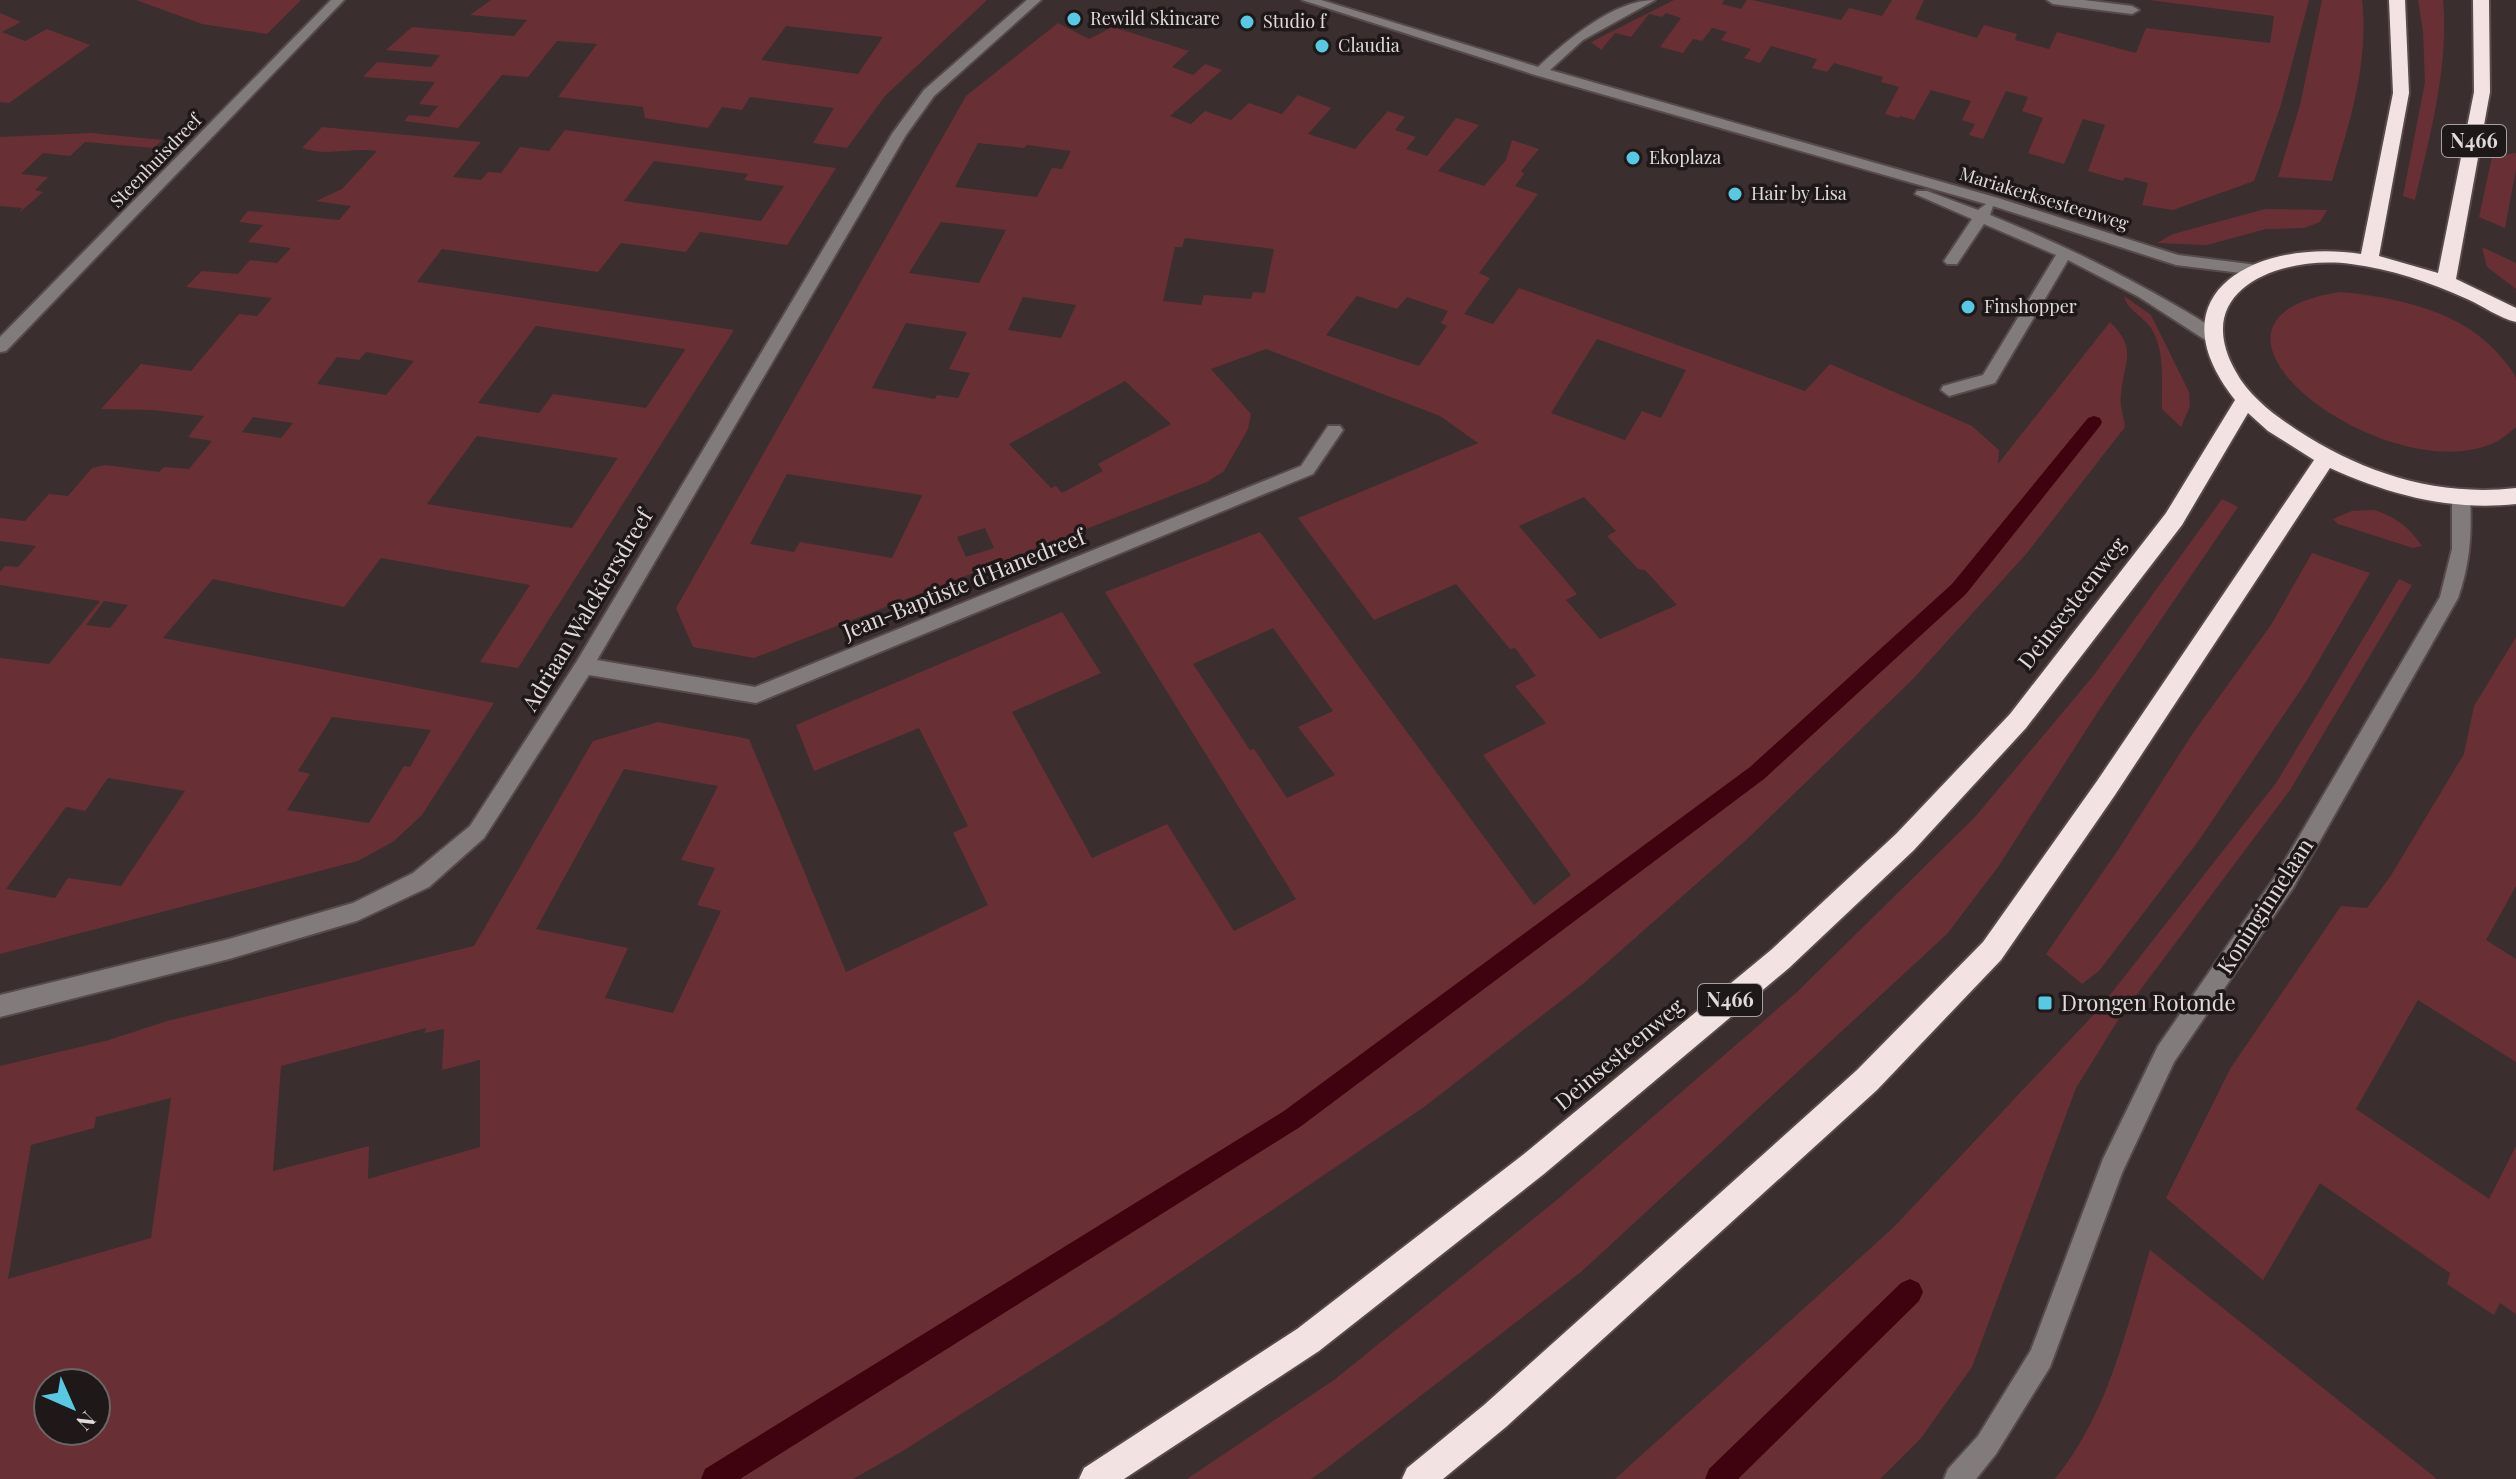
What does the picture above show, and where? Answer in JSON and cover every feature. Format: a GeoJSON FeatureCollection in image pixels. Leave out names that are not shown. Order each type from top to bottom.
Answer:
{"type":"FeatureCollection","features":[{"type":"Feature","properties":{"kind":"highway"},"geometry":{"type":"LineString","coordinates":[[2369,260],[2401,93],[2397,0]]}},
{"type":"Feature","properties":{"kind":"highway","name":"N466"},"geometry":{"type":"LineString","coordinates":[[2446,281],[2482,92],[2481,0]]}},
{"type":"Feature","properties":{"kind":"highway"},"geometry":{"type":"LineString","coordinates":[[2516,316],[2446,281],[2369,260],[2308,258],[2257,270],[2236,281],[2222,297],[2214,316],[2213,337],[2218,357],[2229,378],[2246,399],[2295,440],[2326,458],[2396,486],[2461,498],[2516,496]]}},
{"type":"Feature","properties":{"kind":"highway","name":"Deinsesteenweg"},"geometry":{"type":"LineString","coordinates":[[1095,1479],[1308,1340],[1534,1164],[1780,959],[1905,842],[2018,721],[2174,519],[2246,399]]}},
{"type":"Feature","properties":{"kind":"highway"},"geometry":{"type":"LineString","coordinates":[[1418,1479],[1506,1405],[1867,1080],[1992,951],[2106,788],[2326,458]]}},
{"type":"Feature","properties":{"kind":"street","name":"Steenhuisdreef"},"geometry":{"type":"LineString","coordinates":[[0,347],[338,0]]}},
{"type":"Feature","properties":{"kind":"street","name":"Adriaan Walckiersdreef"},"geometry":{"type":"LineString","coordinates":[[0,1006],[229,949],[357,911],[421,880],[477,832],[584,666],[899,134],[929,93],[1035,0]]}},
{"type":"Feature","properties":{"kind":"street","name":"Mariakerksesteenweg"},"geometry":{"type":"LineString","coordinates":[[1308,0],[1822,155],[1993,201],[2176,260],[2257,270]]}},
{"type":"Feature","properties":{"kind":"street"},"geometry":{"type":"LineString","coordinates":[[1540,72],[1578,37],[1649,0]]}},
{"type":"Feature","properties":{"kind":"street"},"geometry":{"type":"LineString","coordinates":[[2053,0],[2132,10]]}},
{"type":"Feature","properties":{"kind":"street","name":"Mariakerksesteenweg"},"geometry":{"type":"LineString","coordinates":[[1822,155],[2065,252],[2150,296],[2213,337]]}},
{"type":"Feature","properties":{"kind":"street"},"geometry":{"type":"LineString","coordinates":[[1952,261],[1993,201]]}},
{"type":"Feature","properties":{"kind":"street"},"geometry":{"type":"LineString","coordinates":[[1949,390],[1989,379],[2065,252]]}},
{"type":"Feature","properties":{"kind":"street","name":"Jean-Baptiste d'Hanedreef"},"geometry":{"type":"LineString","coordinates":[[584,666],[756,695],[1307,470],[1334,430]]}},
{"type":"Feature","properties":{"kind":"street","name":"Koninginnelaan"},"geometry":{"type":"LineString","coordinates":[[1958,1479],[1987,1445],[2041,1358],[2112,1168],[2166,1054],[2285,881],[2449,598],[2461,566],[2464,542],[2461,498]]}},
{"type":"Feature","properties":{"kind":"shaded area"},"geometry":{"type":"Polygon","coordinates":[[[136,0],[301,0],[267,34],[202,24],[136,0]]]}},
{"type":"Feature","properties":{"kind":"shaded area"},"geometry":{"type":"Polygon","coordinates":[[[491,0],[987,0],[885,96],[847,148],[813,143],[834,108],[750,97],[742,110],[722,107],[708,128],[645,118],[643,107],[558,97],[597,44],[557,41],[528,77],[502,75],[458,128],[404,121],[409,115],[429,117],[438,106],[419,104],[435,82],[363,77],[377,62],[431,67],[440,55],[386,50],[412,27],[514,36],[527,20],[470,15],[491,0]],[[786,26],[761,60],[858,74],[883,37],[786,26]]]}},
{"type":"Feature","properties":{"kind":"shaded area"},"geometry":{"type":"Polygon","coordinates":[[[1674,0],[1724,0],[1722,4],[1741,9],[1747,0],[1752,0],[1841,20],[1849,8],[1882,16],[1892,0],[1924,0],[1915,19],[1977,38],[1984,25],[2017,34],[2015,40],[2049,49],[2057,32],[2136,53],[2146,28],[2270,43],[2274,16],[2149,0],[2309,0],[2280,108],[2254,181],[2173,210],[2142,205],[2148,183],[2125,177],[2123,181],[2088,171],[2105,125],[2083,119],[2064,164],[2028,153],[2043,118],[2022,111],[2028,97],[2006,91],[1983,139],[1969,135],[1975,124],[1962,120],[1971,101],[1931,90],[1914,120],[1899,118],[1885,114],[1899,87],[1881,82],[1883,77],[1834,63],[1827,72],[1812,68],[1817,59],[1771,46],[1760,63],[1744,58],[1751,49],[1721,40],[1727,32],[1712,28],[1702,41],[1693,39],[1683,53],[1660,47],[1681,18],[1666,13],[1662,17],[1649,14],[1631,37],[1615,33],[1601,50],[1591,42],[1674,0]]]}},
{"type":"Feature","properties":{"kind":"shaded area"},"geometry":{"type":"Polygon","coordinates":[[[2322,0],[2362,0],[2363,46],[2351,114],[2332,181],[2278,177],[2300,105],[2322,0]]]}},
{"type":"Feature","properties":{"kind":"shaded area"},"geometry":{"type":"Polygon","coordinates":[[[2418,0],[2443,0],[2444,25],[2437,101],[2415,200],[2403,196],[2425,82],[2418,0]]]}},
{"type":"Feature","properties":{"kind":"shaded area"},"geometry":{"type":"Polygon","coordinates":[[[0,13],[21,22],[2,32],[25,41],[47,29],[90,45],[9,103],[0,102],[0,13]]]}},
{"type":"Feature","properties":{"kind":"shaded area"},"geometry":{"type":"Polygon","coordinates":[[[1058,23],[1089,39],[1113,27],[1189,51],[1172,67],[1193,75],[1205,64],[1222,70],[1170,116],[1191,124],[1205,111],[1231,120],[1249,103],[1282,114],[1298,95],[1331,108],[1308,134],[1355,149],[1388,111],[1405,117],[1395,130],[1416,137],[1406,149],[1427,156],[1456,118],[1479,125],[1438,171],[1484,186],[1506,160],[1512,140],[1539,149],[1521,171],[1524,174],[1515,186],[1538,194],[1479,273],[1490,278],[1464,314],[1493,324],[1519,288],[1805,391],[1830,364],[1972,426],[1999,450],[1998,464],[2110,322],[2127,348],[2121,398],[2125,427],[2027,553],[1912,680],[1745,841],[1584,983],[1424,1107],[1104,1324],[853,1479],[0,1479],[0,1066],[109,1040],[167,1021],[474,946],[593,741],[658,722],[749,739],[846,972],[988,905],[953,833],[968,826],[919,728],[814,771],[796,725],[1062,612],[1101,673],[1012,712],[1092,858],[1167,824],[1234,931],[1296,899],[1105,592],[1260,532],[1534,905],[1571,875],[1483,755],[1546,723],[1515,686],[1536,676],[1515,648],[1510,649],[1456,584],[1374,620],[1298,518],[1478,443],[1440,416],[1266,349],[1211,369],[1251,414],[1248,429],[1224,471],[1207,482],[754,658],[693,647],[676,608],[966,96],[1058,23]],[[978,143],[955,187],[1037,197],[1052,168],[1062,169],[1071,151],[978,143]],[[941,222],[909,273],[979,283],[1006,230],[941,222]],[[1185,238],[1182,247],[1175,247],[1163,301],[1201,305],[1204,295],[1251,299],[1253,292],[1265,293],[1274,249],[1185,238]],[[1357,296],[1326,335],[1419,366],[1447,326],[1441,323],[1448,311],[1407,297],[1397,309],[1357,296]],[[1023,297],[1008,330],[1061,338],[1076,305],[1023,297]],[[906,323],[872,388],[935,399],[937,395],[958,398],[970,373],[949,369],[967,332],[906,323]],[[1597,339],[1551,413],[1625,440],[1642,411],[1661,418],[1686,370],[1597,339]],[[1125,381],[1009,444],[1051,488],[1056,486],[1062,493],[1103,471],[1098,464],[1171,424],[1125,381]],[[787,474],[750,544],[794,552],[800,542],[892,558],[922,496],[787,474]],[[1584,497],[1519,526],[1577,594],[1566,600],[1600,639],[1677,605],[1645,570],[1638,569],[1607,536],[1616,531],[1584,497]],[[985,528],[957,537],[966,557],[994,548],[985,528]],[[1273,628],[1193,664],[1250,750],[1254,749],[1287,798],[1335,775],[1298,727],[1333,711],[1273,628]],[[624,769],[536,929],[628,948],[605,998],[673,1013],[721,911],[697,905],[715,868],[681,860],[718,786],[624,769]],[[426,1028],[281,1066],[273,1171],[369,1146],[368,1179],[480,1147],[480,1060],[442,1070],[444,1029],[425,1033],[426,1028]],[[171,1098],[96,1117],[94,1128],[31,1145],[8,1279],[151,1238],[171,1098]]]}},
{"type":"Feature","properties":{"kind":"shaded area"},"geometry":{"type":"Polygon","coordinates":[[[322,127],[481,142],[453,177],[481,180],[488,172],[501,173],[520,147],[549,151],[565,130],[836,168],[787,245],[700,232],[686,252],[621,243],[598,272],[442,249],[417,282],[734,330],[518,668],[480,662],[530,585],[381,558],[344,607],[213,579],[163,638],[494,703],[422,815],[394,841],[358,861],[0,954],[0,658],[49,664],[100,601],[0,585],[0,572],[5,566],[18,567],[36,546],[0,541],[0,518],[25,521],[49,494],[68,496],[92,468],[105,465],[159,472],[164,467],[189,469],[212,441],[188,437],[204,416],[153,410],[101,409],[141,364],[191,371],[239,314],[257,316],[272,298],[186,287],[202,271],[238,274],[250,260],[277,263],[291,248],[248,242],[263,225],[239,222],[248,211],[339,220],[351,206],[316,201],[342,189],[377,151],[320,152],[302,148],[322,127]],[[654,161],[624,201],[761,221],[784,186],[744,180],[748,174],[654,161]],[[536,326],[478,403],[539,413],[553,394],[646,408],[685,349],[536,326]],[[366,352],[359,360],[337,357],[317,384],[386,395],[414,361],[366,352]],[[253,417],[242,432],[281,438],[293,423],[253,417]],[[477,436],[427,504],[572,528],[617,458],[477,436]],[[104,601],[86,625],[110,628],[128,605],[104,601]],[[332,717],[298,771],[310,774],[287,810],[369,823],[404,766],[410,767],[431,730],[332,717]],[[108,778],[85,811],[66,807],[6,889],[55,898],[68,878],[121,886],[185,791],[108,778]]]}},
{"type":"Feature","properties":{"kind":"shaded area"},"geometry":{"type":"Polygon","coordinates":[[[91,133],[162,140],[154,148],[85,142],[70,156],[43,153],[21,174],[48,177],[35,190],[43,192],[19,213],[22,208],[0,206],[0,137],[91,133]]]}},
{"type":"Feature","properties":{"kind":"shaded area"},"geometry":{"type":"Polygon","coordinates":[[[2516,153],[2505,228],[2479,217],[2492,157],[2516,153]]]}},
{"type":"Feature","properties":{"kind":"shaded area"},"geometry":{"type":"Polygon","coordinates":[[[2265,209],[2327,210],[2320,222],[2304,228],[2266,229],[2207,245],[2157,243],[2173,234],[2265,209]]]}},
{"type":"Feature","properties":{"kind":"shaded area"},"geometry":{"type":"Polygon","coordinates":[[[2482,247],[2516,263],[2516,289],[2487,267],[2482,247]]]}},
{"type":"Feature","properties":{"kind":"shaded area"},"geometry":{"type":"Polygon","coordinates":[[[2340,292],[2384,298],[2428,309],[2469,329],[2486,342],[2516,378],[2516,427],[2496,442],[2451,452],[2400,444],[2350,425],[2308,397],[2279,365],[2271,335],[2289,309],[2340,292]]]}},
{"type":"Feature","properties":{"kind":"shaded area"},"geometry":{"type":"Polygon","coordinates":[[[2124,296],[2151,315],[2189,392],[2190,406],[2181,427],[2162,409],[2162,368],[2156,337],[2124,296]]]}},
{"type":"Feature","properties":{"kind":"shaded area"},"geometry":{"type":"Polygon","coordinates":[[[2222,499],[2238,507],[2101,707],[1998,867],[1947,934],[1581,1272],[1327,1468],[1311,1479],[1187,1479],[1334,1380],[1558,1199],[1797,992],[1975,817],[2094,675],[2222,499]]]}},
{"type":"Feature","properties":{"kind":"shaded area"},"geometry":{"type":"Polygon","coordinates":[[[2374,510],[2401,524],[2422,546],[2413,548],[2338,524],[2333,519],[2352,511],[2374,510]]]}},
{"type":"Feature","properties":{"kind":"shaded area"},"geometry":{"type":"Polygon","coordinates":[[[2312,553],[2370,573],[2306,682],[2197,843],[2099,971],[2082,984],[2046,954],[2193,733],[2271,625],[2312,553]]]}},
{"type":"Feature","properties":{"kind":"shaded area"},"geometry":{"type":"Polygon","coordinates":[[[2399,579],[2412,585],[2290,790],[2120,1017],[2076,1088],[1972,1367],[1921,1438],[1880,1479],[1615,1479],[1894,1227],[2099,1009],[2276,783],[2399,579]]]}},
{"type":"Feature","properties":{"kind":"shaded area"},"geometry":{"type":"Polygon","coordinates":[[[2516,637],[2516,886],[2486,940],[2516,959],[2516,1062],[2418,1000],[2356,1109],[2489,1199],[2516,1146],[2516,1314],[2500,1303],[2494,1315],[2447,1284],[2450,1273],[2320,1183],[2263,1280],[2166,1198],[2230,1069],[2341,906],[2367,908],[2390,877],[2464,754],[2474,706],[2516,637]]]}},
{"type":"Feature","properties":{"kind":"shaded area"},"geometry":{"type":"Polygon","coordinates":[[[2150,1250],[2437,1479],[2055,1479],[2074,1453],[2102,1398],[2124,1340],[2150,1250]]]}},
{"type":"Feature","properties":{"kind":"waterway"},"geometry":{"type":"LineString","coordinates":[[715,1479],[1292,1119],[1757,773],[1959,589],[2094,422]]}},
{"type":"Feature","properties":{"kind":"waterway"},"geometry":{"type":"LineString","coordinates":[[1719,1479],[1910,1292]]}},
{"type":"Feature","properties":{"kind":"place","name":"Rewild Skincare"},"geometry":{"type":"Point","coordinates":[1074,19]}},
{"type":"Feature","properties":{"kind":"place","name":"Studio f"},"geometry":{"type":"Point","coordinates":[1247,22]}},
{"type":"Feature","properties":{"kind":"place","name":"Claudia"},"geometry":{"type":"Point","coordinates":[1322,46]}},
{"type":"Feature","properties":{"kind":"place","name":"Ekoplaza"},"geometry":{"type":"Point","coordinates":[1633,158]}},
{"type":"Feature","properties":{"kind":"place","name":"Hair by Lisa"},"geometry":{"type":"Point","coordinates":[1735,194]}},
{"type":"Feature","properties":{"kind":"place","name":"Finshopper"},"geometry":{"type":"Point","coordinates":[1968,307]}},
{"type":"Feature","properties":{"kind":"place","name":"Drongen Rotonde"},"geometry":{"type":"Point","coordinates":[2045,1003]}}]}
